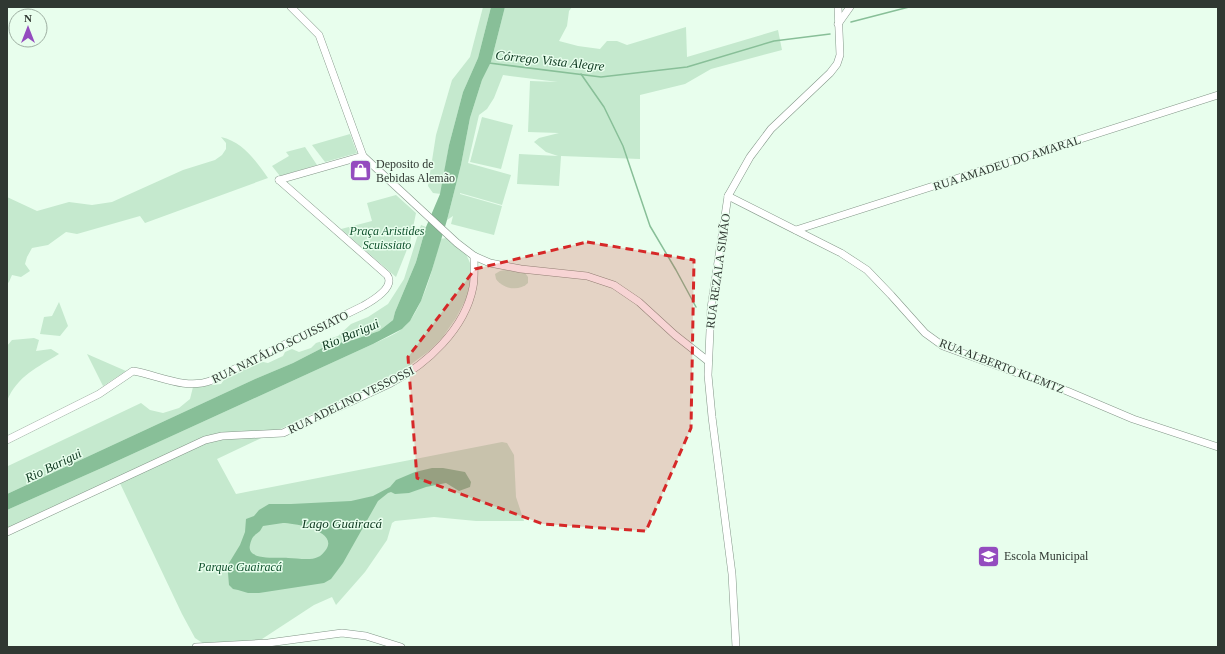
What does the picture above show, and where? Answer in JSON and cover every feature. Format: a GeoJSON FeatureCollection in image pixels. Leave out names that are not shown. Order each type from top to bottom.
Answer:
{"type":"FeatureCollection","features":[{"type":"Feature","properties":{"kind":"street"},"geometry":{"type":"LineString","coordinates":[[291,7],[319,36],[364,156],[450,236],[474,256],[496,265],[587,276],[614,285],[639,302],[671,332],[708,361]]}},
{"type":"Feature","properties":{"kind":"street","name":"RUA REZALA SIMÃO"},"geometry":{"type":"LineString","coordinates":[[736,647],[733,580],[712,412],[708,361],[711,308],[728,196],[750,157],[771,129],[830,73],[837,64],[840,55],[838,7]]}},
{"type":"Feature","properties":{"kind":"street"},"geometry":{"type":"LineString","coordinates":[[838,24],[850,7]]}},
{"type":"Feature","properties":{"kind":"street","name":"RUA AMADEU DO AMARAL"},"geometry":{"type":"LineString","coordinates":[[796,230],[1218,95]]}},
{"type":"Feature","properties":{"kind":"street","name":"RUA NATÁLIO SCUISSIATO"},"geometry":{"type":"LineString","coordinates":[[7,440],[99,394],[133,371],[190,384],[200,384],[210,381],[370,303],[381,294],[389,283],[390,280],[387,275],[279,180],[364,156]]}},
{"type":"Feature","properties":{"kind":"street","name":"RUA ALBERTO KLEMTZ"},"geometry":{"type":"LineString","coordinates":[[728,196],[841,253],[867,270],[925,334],[944,346],[1067,391],[1133,418],[1218,447]]}},
{"type":"Feature","properties":{"kind":"street","name":"RUA ADELINO VESSOSSI"},"geometry":{"type":"LineString","coordinates":[[7,532],[205,440],[222,436],[283,433],[407,374],[423,363],[436,351],[461,316],[474,285],[474,256]]}},
{"type":"Feature","properties":{"kind":"street"},"geometry":{"type":"LineString","coordinates":[[196,647],[268,642],[342,633],[366,636],[402,647]]}},
{"type":"Feature","properties":{"kind":"highlighted area"},"geometry":{"type":"Polygon","coordinates":[[[587,242],[694,260],[691,428],[646,531],[543,524],[417,478],[408,357],[475,269],[587,242]]]}},
{"type":"Feature","properties":{"kind":"green space"},"geometry":{"type":"Polygon","coordinates":[[[483,7],[491,7],[478,58],[463,92],[449,145],[441,194],[433,193],[428,186],[436,135],[452,80],[470,57],[483,7]]]}},
{"type":"Feature","properties":{"kind":"green space"},"geometry":{"type":"Polygon","coordinates":[[[505,7],[572,7],[569,11],[567,26],[559,41],[578,46],[600,49],[607,41],[617,41],[627,45],[686,27],[687,57],[778,30],[782,50],[711,69],[685,84],[640,95],[640,159],[561,156],[559,186],[517,184],[519,154],[558,156],[546,152],[534,142],[539,138],[559,133],[528,132],[530,81],[558,82],[503,75],[494,98],[487,109],[479,115],[468,163],[511,175],[502,205],[460,193],[502,206],[494,235],[451,224],[453,216],[447,220],[461,165],[470,118],[482,80],[491,62],[505,7]]]}},
{"type":"Feature","properties":{"kind":"green space"},"geometry":{"type":"Polygon","coordinates":[[[482,117],[513,125],[501,169],[470,162],[482,117]]]}},
{"type":"Feature","properties":{"kind":"green space"},"geometry":{"type":"Polygon","coordinates":[[[350,134],[357,153],[325,162],[312,145],[350,134]]]}},
{"type":"Feature","properties":{"kind":"green space"},"geometry":{"type":"Polygon","coordinates":[[[221,137],[229,139],[242,147],[253,158],[268,178],[145,223],[140,216],[77,234],[66,232],[48,245],[32,248],[25,264],[30,271],[21,277],[12,275],[7,284],[7,197],[37,211],[69,202],[92,205],[112,202],[183,170],[215,160],[222,155],[226,149],[226,143],[221,137]]]}},
{"type":"Feature","properties":{"kind":"green space"},"geometry":{"type":"Polygon","coordinates":[[[305,147],[317,165],[280,176],[272,166],[289,156],[286,152],[305,147]]]}},
{"type":"Feature","properties":{"kind":"green space","name":"Praça Aristides Scuissiato"},"geometry":{"type":"Polygon","coordinates":[[[396,195],[416,213],[410,242],[396,277],[341,229],[372,221],[367,203],[396,195]]]}},
{"type":"Feature","properties":{"kind":"green space"},"geometry":{"type":"Polygon","coordinates":[[[421,225],[426,227],[416,262],[393,320],[379,331],[353,340],[328,345],[293,363],[255,379],[7,494],[8,466],[141,403],[150,410],[163,413],[179,408],[190,399],[193,387],[221,384],[226,377],[263,362],[268,363],[283,356],[285,352],[292,349],[299,352],[311,348],[316,343],[338,336],[351,324],[368,317],[388,304],[404,279],[421,225]]]}},
{"type":"Feature","properties":{"kind":"green space","name":"Parque Guairacá"},"geometry":{"type":"Polygon","coordinates":[[[446,238],[466,254],[470,263],[471,282],[467,297],[456,318],[442,338],[429,351],[402,371],[217,459],[236,494],[502,442],[507,443],[514,455],[516,497],[524,521],[476,521],[434,517],[395,521],[392,523],[387,540],[365,572],[336,605],[332,597],[314,605],[262,639],[253,641],[204,644],[195,638],[182,614],[118,479],[7,529],[7,510],[393,335],[403,328],[416,310],[427,286],[440,239],[446,238]]]}},
{"type":"Feature","properties":{"kind":"green space"},"geometry":{"type":"Polygon","coordinates":[[[505,270],[525,273],[528,277],[528,283],[520,288],[511,288],[503,285],[496,279],[495,274],[505,270]]]}},
{"type":"Feature","properties":{"kind":"green space"},"geometry":{"type":"Polygon","coordinates":[[[59,302],[68,326],[60,336],[40,334],[44,317],[52,316],[59,302]]]}},
{"type":"Feature","properties":{"kind":"green space"},"geometry":{"type":"Polygon","coordinates":[[[34,338],[39,340],[36,351],[51,349],[59,354],[36,368],[22,379],[11,392],[7,401],[7,346],[12,340],[34,338]]]}},
{"type":"Feature","properties":{"kind":"green space"},"geometry":{"type":"Polygon","coordinates":[[[87,354],[126,371],[103,386],[87,354]]]}},
{"type":"Feature","properties":{"kind":"water"},"geometry":{"type":"Polygon","coordinates":[[[491,7],[505,7],[491,62],[482,80],[470,118],[461,165],[432,270],[421,301],[410,321],[402,329],[373,344],[7,510],[7,494],[255,379],[293,363],[328,345],[353,340],[379,331],[393,320],[416,262],[426,227],[440,194],[449,145],[463,92],[478,58],[491,7]]]}},
{"type":"Feature","properties":{"kind":"water","name":"Lago Guairacá"},"geometry":{"type":"Polygon","coordinates":[[[432,468],[443,468],[465,472],[471,482],[470,487],[459,491],[446,483],[426,487],[409,493],[388,493],[378,501],[343,563],[331,579],[324,583],[259,593],[248,593],[233,589],[229,585],[229,563],[240,545],[245,532],[246,519],[254,516],[259,510],[269,504],[351,501],[373,496],[390,487],[396,480],[415,472],[432,468]],[[283,523],[263,526],[252,538],[250,550],[253,554],[264,557],[307,559],[319,557],[325,551],[328,544],[327,538],[322,533],[305,527],[283,523]]]}},
{"type":"Feature","properties":{"kind":"waterway","name":"Córrego Vista Alegre"},"geometry":{"type":"LineString","coordinates":[[851,22],[909,7]]}},
{"type":"Feature","properties":{"kind":"waterway","name":"Córrego Vista Alegre"},"geometry":{"type":"LineString","coordinates":[[489,63],[601,77],[687,67],[774,41],[830,34]]}},
{"type":"Feature","properties":{"kind":"waterway"},"geometry":{"type":"LineString","coordinates":[[581,74],[604,107],[623,146],[650,226],[696,307]]}},
{"type":"Feature","properties":{"kind":"place","name":"Deposito de Bebidas Alemão"},"geometry":{"type":"Point","coordinates":[361,171]}},
{"type":"Feature","properties":{"kind":"place","name":"Escola Municipal"},"geometry":{"type":"Point","coordinates":[989,556]}},
{"type":"Feature","properties":{"kind":"water label","name":"Rio Barigui"},"geometry":{"type":"Point","coordinates":[350,334]}},
{"type":"Feature","properties":{"kind":"water label","name":"Rio Barigui"},"geometry":{"type":"Point","coordinates":[53,465]}}]}
